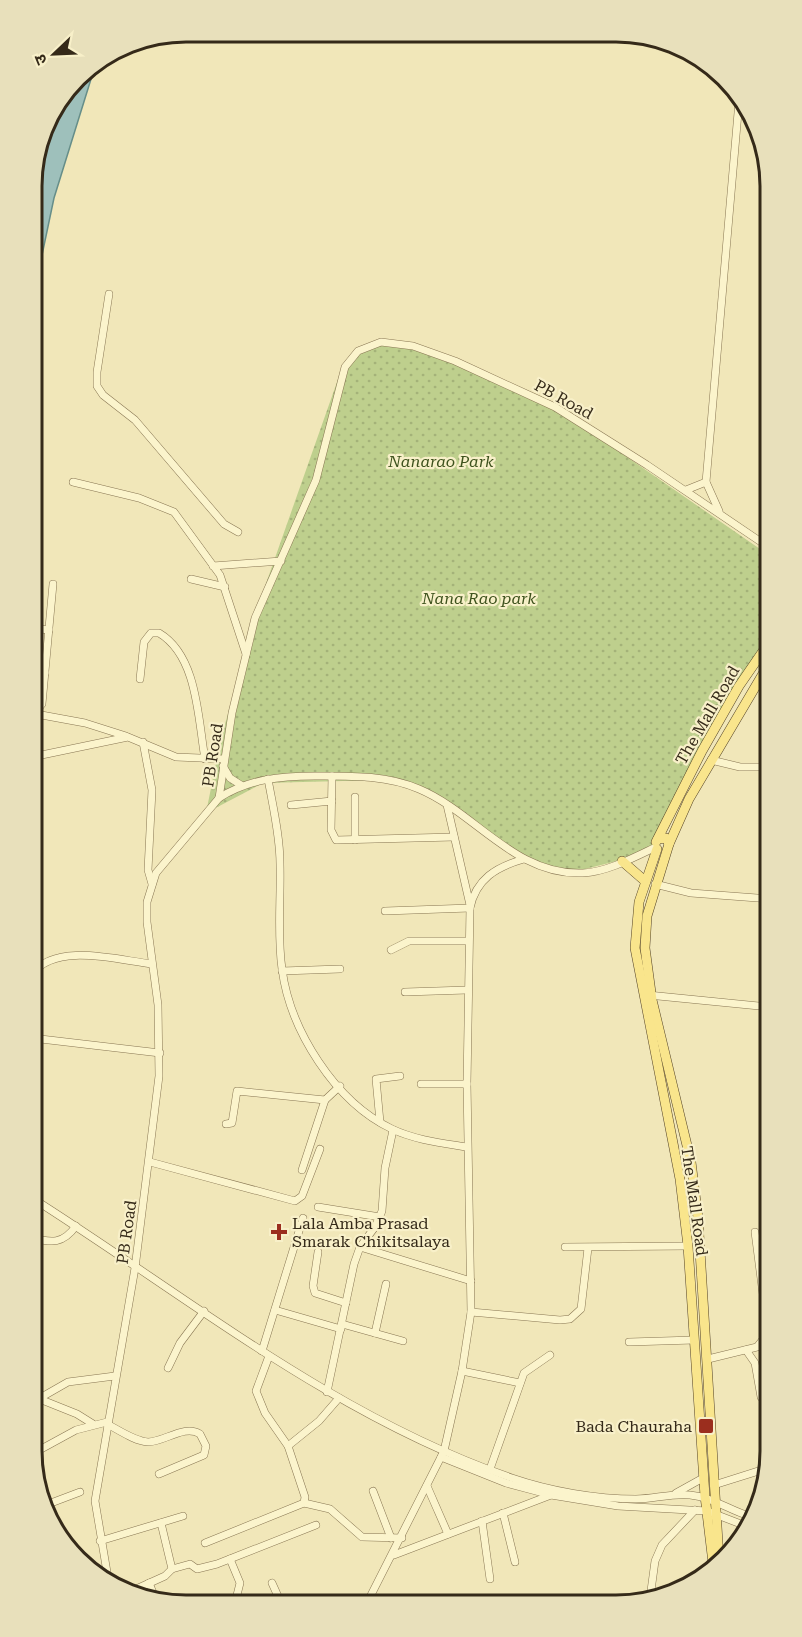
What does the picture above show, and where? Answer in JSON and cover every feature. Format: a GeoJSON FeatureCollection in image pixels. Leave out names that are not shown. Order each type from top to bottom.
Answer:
{"type":"FeatureCollection","features":[{"type":"Feature","properties":{"kind":"main road","name":"The Mall Road"},"geometry":{"type":"LineString","coordinates":[[713,1557],[710,1499],[703,1478],[688,1246],[680,1179],[635,934],[639,902],[645,881],[708,741],[739,686],[760,656]]}},
{"type":"Feature","properties":{"kind":"main road","name":"The Mall Road"},"geometry":{"type":"LineString","coordinates":[[710,1499],[714,1485],[703,1259],[693,1178],[647,995],[645,932],[661,846],[760,679]]}},
{"type":"Feature","properties":{"kind":"main road"},"geometry":{"type":"LineString","coordinates":[[622,861],[645,881]]}},
{"type":"Feature","properties":{"kind":"main road","name":"The Mall Road"},"geometry":{"type":"LineString","coordinates":[[711,1514],[718,1553]]}},
{"type":"Feature","properties":{"kind":"street"},"geometry":{"type":"LineString","coordinates":[[720,513],[706,482],[714,366],[735,170],[738,110]]}},
{"type":"Feature","properties":{"kind":"street"},"geometry":{"type":"LineString","coordinates":[[109,294],[97,372],[97,386],[103,395],[135,420],[224,524],[238,532]]}},
{"type":"Feature","properties":{"kind":"street","name":"PB Road"},"geometry":{"type":"LineString","coordinates":[[107,1571],[95,1501],[135,1268],[150,1162],[160,1053],[147,902],[156,873],[219,798],[223,763],[255,618],[316,480],[345,367],[358,351],[381,342],[430,351],[509,384],[555,407],[686,490],[760,541]]}},
{"type":"Feature","properties":{"kind":"street"},"geometry":{"type":"LineString","coordinates":[[73,482],[157,504],[166,507],[178,516],[225,587],[247,656]]}},
{"type":"Feature","properties":{"kind":"street"},"geometry":{"type":"LineString","coordinates":[[686,490],[706,482]]}},
{"type":"Feature","properties":{"kind":"street"},"geometry":{"type":"LineString","coordinates":[[213,566],[281,561]]}},
{"type":"Feature","properties":{"kind":"street"},"geometry":{"type":"LineString","coordinates":[[190,579],[225,587]]}},
{"type":"Feature","properties":{"kind":"street"},"geometry":{"type":"LineString","coordinates":[[42,697],[53,584]]}},
{"type":"Feature","properties":{"kind":"street"},"geometry":{"type":"LineString","coordinates":[[42,629],[48,630]]}},
{"type":"Feature","properties":{"kind":"street"},"geometry":{"type":"LineString","coordinates":[[140,679],[144,642],[151,633],[159,633],[176,648],[188,672],[205,759]]}},
{"type":"Feature","properties":{"kind":"street"},"geometry":{"type":"LineString","coordinates":[[42,716],[85,723],[143,742],[176,758],[205,759],[223,763],[227,775],[241,785]]}},
{"type":"Feature","properties":{"kind":"street"},"geometry":{"type":"LineString","coordinates":[[42,756],[128,737]]}},
{"type":"Feature","properties":{"kind":"street"},"geometry":{"type":"LineString","coordinates":[[143,742],[152,790],[148,870],[152,884]]}},
{"type":"Feature","properties":{"kind":"street"},"geometry":{"type":"LineString","coordinates":[[711,760],[740,766],[760,767]]}},
{"type":"Feature","properties":{"kind":"street"},"geometry":{"type":"LineString","coordinates":[[332,776],[333,838],[340,841],[454,837]]}},
{"type":"Feature","properties":{"kind":"street"},"geometry":{"type":"LineString","coordinates":[[219,798],[241,785],[268,779],[370,777],[420,789],[447,805],[524,860],[541,866],[580,873],[622,861],[661,846]]}},
{"type":"Feature","properties":{"kind":"street"},"geometry":{"type":"LineString","coordinates":[[268,779],[280,863],[282,971],[293,1017],[302,1036],[340,1086],[357,1104],[380,1122],[393,1130],[467,1147]]}},
{"type":"Feature","properties":{"kind":"street"},"geometry":{"type":"LineString","coordinates":[[355,797],[355,840]]}},
{"type":"Feature","properties":{"kind":"street"},"geometry":{"type":"LineString","coordinates":[[291,805],[332,801]]}},
{"type":"Feature","properties":{"kind":"street"},"geometry":{"type":"LineString","coordinates":[[447,805],[470,907]]}},
{"type":"Feature","properties":{"kind":"street"},"geometry":{"type":"LineString","coordinates":[[371,1595],[394,1555],[443,1454],[462,1371],[471,1312],[466,1084],[470,907],[477,886],[482,880],[505,865],[524,860]]}},
{"type":"Feature","properties":{"kind":"street"},"geometry":{"type":"LineString","coordinates":[[655,884],[691,893],[760,898]]}},
{"type":"Feature","properties":{"kind":"street"},"geometry":{"type":"LineString","coordinates":[[385,911],[470,907]]}},
{"type":"Feature","properties":{"kind":"street"},"geometry":{"type":"LineString","coordinates":[[391,950],[409,941],[468,941]]}},
{"type":"Feature","properties":{"kind":"street"},"geometry":{"type":"LineString","coordinates":[[42,963],[51,958],[67,955],[152,964]]}},
{"type":"Feature","properties":{"kind":"street"},"geometry":{"type":"LineString","coordinates":[[282,971],[340,969]]}},
{"type":"Feature","properties":{"kind":"street"},"geometry":{"type":"LineString","coordinates":[[405,992],[467,990]]}},
{"type":"Feature","properties":{"kind":"street"},"geometry":{"type":"LineString","coordinates":[[647,995],[760,1006]]}},
{"type":"Feature","properties":{"kind":"street"},"geometry":{"type":"LineString","coordinates":[[42,1039],[160,1053]]}},
{"type":"Feature","properties":{"kind":"street"},"geometry":{"type":"LineString","coordinates":[[380,1122],[376,1079],[381,1076],[400,1076]]}},
{"type":"Feature","properties":{"kind":"street"},"geometry":{"type":"LineString","coordinates":[[421,1084],[466,1084]]}},
{"type":"Feature","properties":{"kind":"street"},"geometry":{"type":"LineString","coordinates":[[302,1170],[325,1100],[340,1086]]}},
{"type":"Feature","properties":{"kind":"street"},"geometry":{"type":"LineString","coordinates":[[226,1124],[232,1122],[235,1096],[237,1091],[241,1090],[325,1100]]}},
{"type":"Feature","properties":{"kind":"street"},"geometry":{"type":"LineString","coordinates":[[327,1392],[354,1264],[360,1247],[380,1217],[384,1202],[385,1168],[393,1130]]}},
{"type":"Feature","properties":{"kind":"street"},"geometry":{"type":"LineString","coordinates":[[150,1162],[295,1201],[302,1196],[320,1149]]}},
{"type":"Feature","properties":{"kind":"street"},"geometry":{"type":"LineString","coordinates":[[680,1179],[693,1178]]}},
{"type":"Feature","properties":{"kind":"street"},"geometry":{"type":"LineString","coordinates":[[42,1206],[327,1392],[443,1454],[506,1483],[551,1495],[618,1506],[695,1510],[740,1524]]}},
{"type":"Feature","properties":{"kind":"street"},"geometry":{"type":"LineString","coordinates":[[318,1207],[380,1217]]}},
{"type":"Feature","properties":{"kind":"street"},"geometry":{"type":"LineString","coordinates":[[262,1351],[303,1218]]}},
{"type":"Feature","properties":{"kind":"street"},"geometry":{"type":"LineString","coordinates":[[42,1239],[59,1241],[68,1237],[76,1226]]}},
{"type":"Feature","properties":{"kind":"street"},"geometry":{"type":"LineString","coordinates":[[755,1232],[760,1271]]}},
{"type":"Feature","properties":{"kind":"street"},"geometry":{"type":"LineString","coordinates":[[566,1247],[688,1246]]}},
{"type":"Feature","properties":{"kind":"street"},"geometry":{"type":"LineString","coordinates":[[360,1247],[471,1281]]}},
{"type":"Feature","properties":{"kind":"street"},"geometry":{"type":"LineString","coordinates":[[471,1312],[570,1319],[581,1309],[588,1248]]}},
{"type":"Feature","properties":{"kind":"street"},"geometry":{"type":"LineString","coordinates":[[318,1252],[313,1286],[315,1293],[346,1303]]}},
{"type":"Feature","properties":{"kind":"street"},"geometry":{"type":"LineString","coordinates":[[375,1333],[386,1284]]}},
{"type":"Feature","properties":{"kind":"street"},"geometry":{"type":"LineString","coordinates":[[275,1310],[404,1341]]}},
{"type":"Feature","properties":{"kind":"street"},"geometry":{"type":"LineString","coordinates":[[168,1368],[180,1343],[204,1311]]}},
{"type":"Feature","properties":{"kind":"street"},"geometry":{"type":"LineString","coordinates":[[629,1342],[694,1340]]}},
{"type":"Feature","properties":{"kind":"street"},"geometry":{"type":"LineString","coordinates":[[708,1359],[757,1347],[760,1343]]}},
{"type":"Feature","properties":{"kind":"street"},"geometry":{"type":"LineString","coordinates":[[746,1350],[755,1363],[760,1391]]}},
{"type":"Feature","properties":{"kind":"street"},"geometry":{"type":"LineString","coordinates":[[489,1469],[526,1370],[550,1355]]}},
{"type":"Feature","properties":{"kind":"street"},"geometry":{"type":"LineString","coordinates":[[269,1356],[255,1391],[265,1413],[288,1446],[305,1497],[304,1503]]}},
{"type":"Feature","properties":{"kind":"street"},"geometry":{"type":"LineString","coordinates":[[462,1371],[520,1383]]}},
{"type":"Feature","properties":{"kind":"street"},"geometry":{"type":"LineString","coordinates":[[42,1397],[68,1382],[115,1376]]}},
{"type":"Feature","properties":{"kind":"street"},"geometry":{"type":"LineString","coordinates":[[288,1446],[319,1421],[339,1398]]}},
{"type":"Feature","properties":{"kind":"street"},"geometry":{"type":"LineString","coordinates":[[42,1399],[93,1424]]}},
{"type":"Feature","properties":{"kind":"street"},"geometry":{"type":"LineString","coordinates":[[42,1449],[93,1424],[107,1423],[143,1441],[154,1441],[190,1431],[200,1434],[207,1450],[204,1455],[159,1474]]}},
{"type":"Feature","properties":{"kind":"street"},"geometry":{"type":"LineString","coordinates":[[443,1454],[513,1478],[584,1494],[637,1499],[684,1494],[710,1499],[745,1514]]}},
{"type":"Feature","properties":{"kind":"street"},"geometry":{"type":"LineString","coordinates":[[714,1485],[758,1471]]}},
{"type":"Feature","properties":{"kind":"street"},"geometry":{"type":"LineString","coordinates":[[668,1496],[703,1478]]}},
{"type":"Feature","properties":{"kind":"street"},"geometry":{"type":"LineString","coordinates":[[427,1486],[448,1534]]}},
{"type":"Feature","properties":{"kind":"street"},"geometry":{"type":"LineString","coordinates":[[373,1491],[391,1538]]}},
{"type":"Feature","properties":{"kind":"street"},"geometry":{"type":"LineString","coordinates":[[52,1503],[80,1492]]}},
{"type":"Feature","properties":{"kind":"street"},"geometry":{"type":"LineString","coordinates":[[394,1555],[551,1495]]}},
{"type":"Feature","properties":{"kind":"street"},"geometry":{"type":"LineString","coordinates":[[205,1543],[304,1503],[330,1509],[362,1537],[402,1538]]}},
{"type":"Feature","properties":{"kind":"street"},"geometry":{"type":"LineString","coordinates":[[651,1590],[655,1561],[662,1545],[695,1510]]}},
{"type":"Feature","properties":{"kind":"street"},"geometry":{"type":"LineString","coordinates":[[503,1513],[515,1562]]}},
{"type":"Feature","properties":{"kind":"street"},"geometry":{"type":"LineString","coordinates":[[100,1541],[183,1516]]}},
{"type":"Feature","properties":{"kind":"street"},"geometry":{"type":"LineString","coordinates":[[482,1521],[489,1579]]}},
{"type":"Feature","properties":{"kind":"street"},"geometry":{"type":"LineString","coordinates":[[160,1523],[172,1569]]}},
{"type":"Feature","properties":{"kind":"street"},"geometry":{"type":"LineString","coordinates":[[140,1587],[172,1569],[190,1564],[196,1569],[230,1559],[316,1524]]}},
{"type":"Feature","properties":{"kind":"street"},"geometry":{"type":"LineString","coordinates":[[230,1559],[240,1583],[237,1595]]}},
{"type":"Feature","properties":{"kind":"street"},"geometry":{"type":"LineString","coordinates":[[149,1583],[152,1591]]}},
{"type":"Feature","properties":{"kind":"street"},"geometry":{"type":"LineString","coordinates":[[272,1583],[277,1595]]}},
{"type":"Feature","properties":{"kind":"green space","name":"Nana Rao park"},"geometry":{"type":"Polygon","coordinates":[[[377,340],[448,356],[552,405],[760,549],[760,656],[655,844],[621,860],[577,871],[537,865],[426,792],[383,780],[263,783],[206,813],[221,738],[263,592],[343,365],[377,340]]]}},
{"type":"Feature","properties":{"kind":"water"},"geometry":{"type":"Polygon","coordinates":[[[91,78],[54,198],[42,255],[42,176],[47,148],[66,106],[91,78]]]}},
{"type":"Feature","properties":{"kind":"place","name":"Lala Amba Prasad Smarak Chikitsalaya"},"geometry":{"type":"Point","coordinates":[279,1232]}},
{"type":"Feature","properties":{"kind":"place","name":"Bada Chauraha"},"geometry":{"type":"Point","coordinates":[706,1426]}},
{"type":"Feature","properties":{"kind":"park label","name":"Nanarao Park"},"geometry":{"type":"Point","coordinates":[441,461]}}]}
